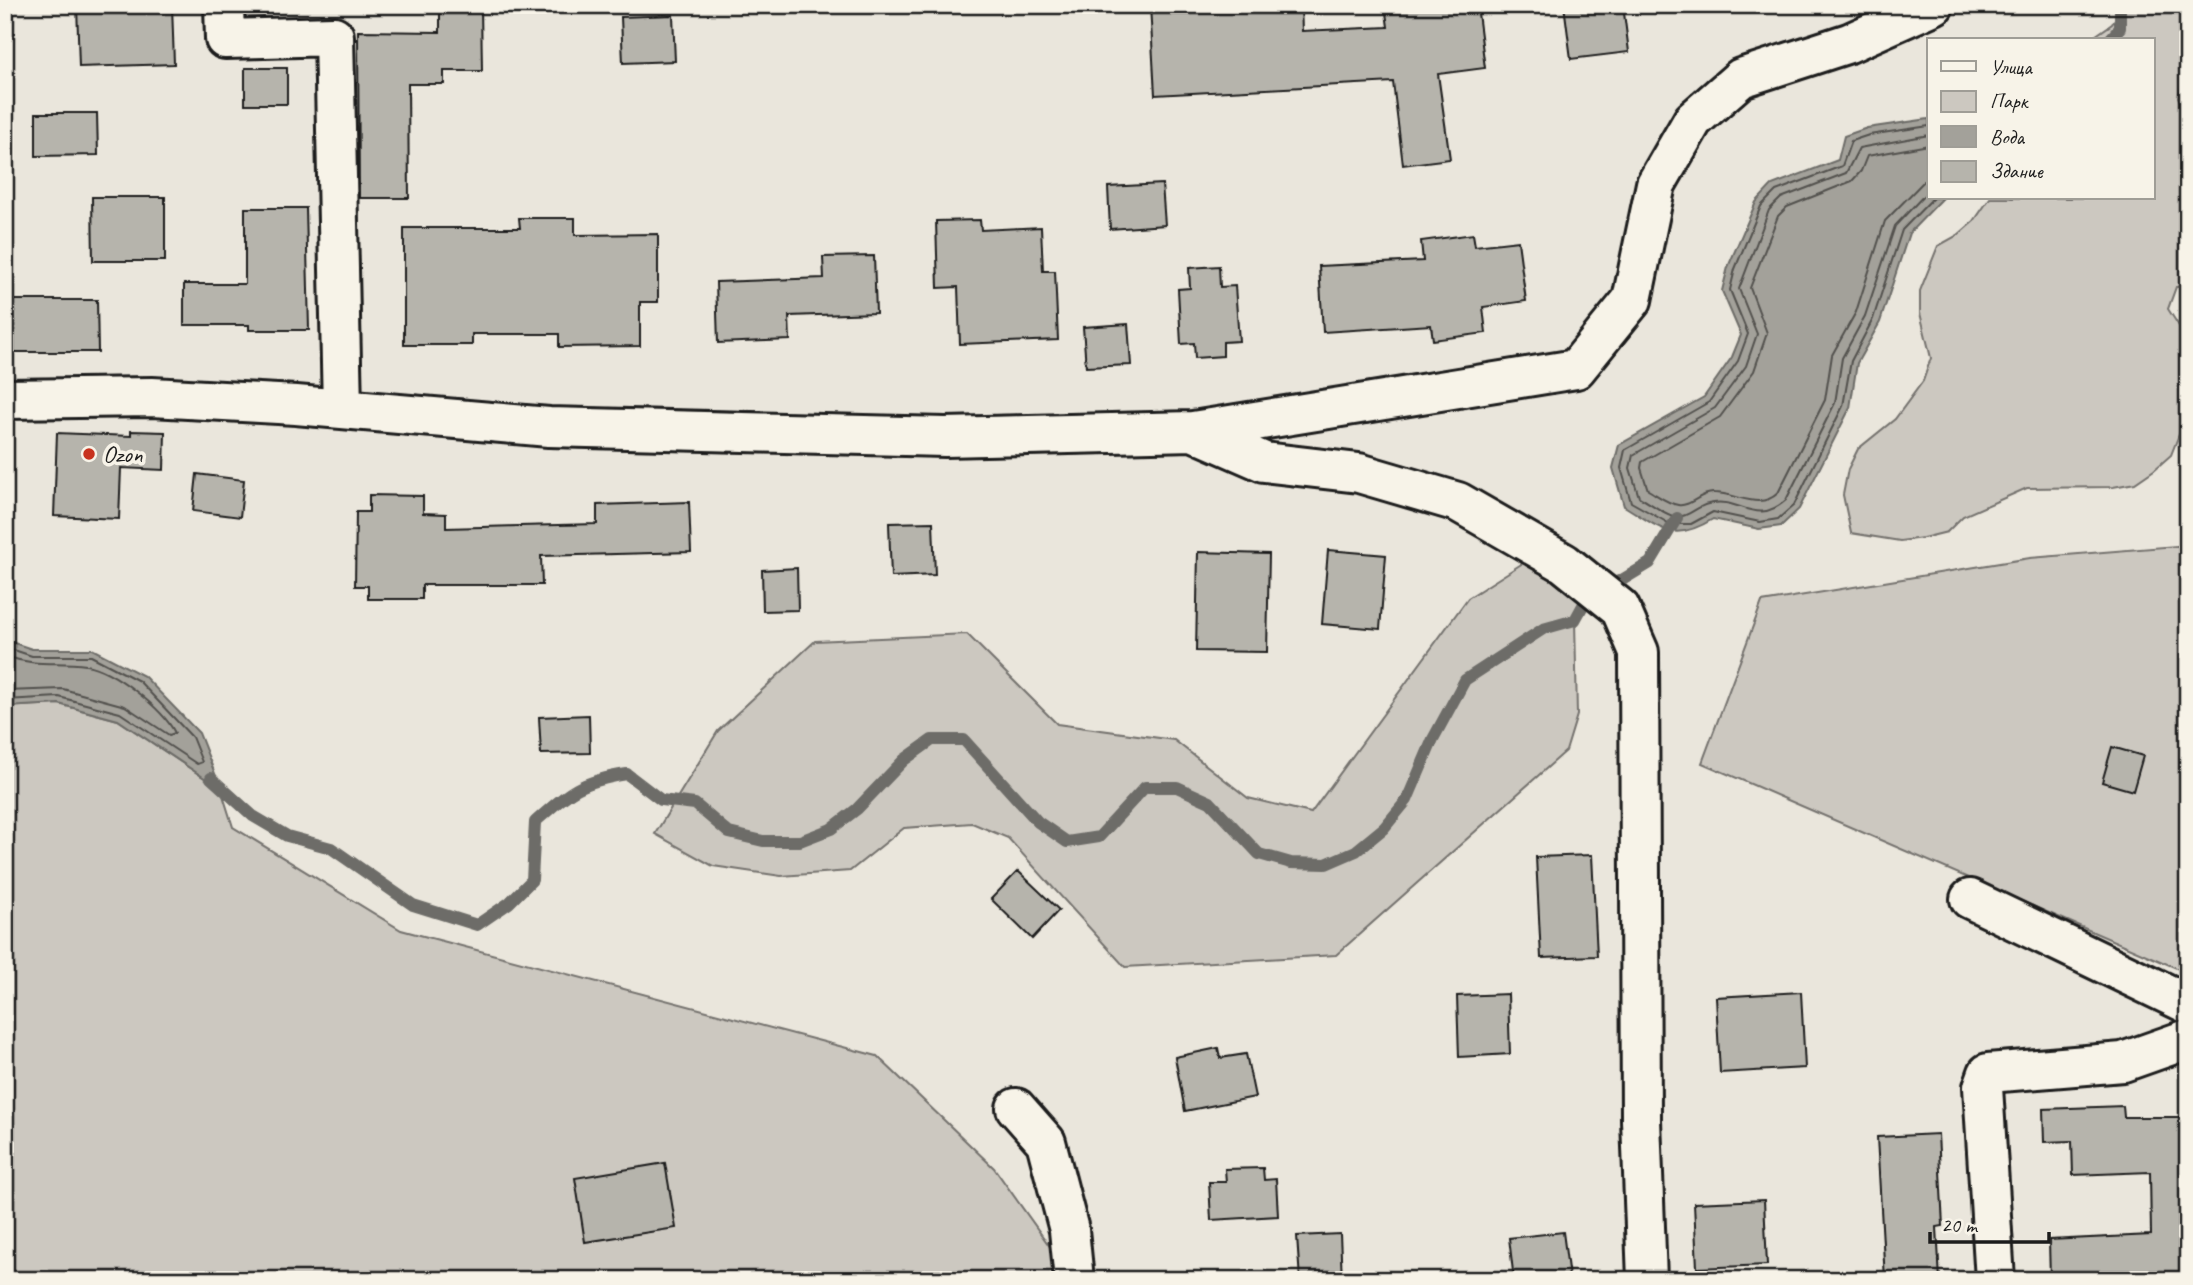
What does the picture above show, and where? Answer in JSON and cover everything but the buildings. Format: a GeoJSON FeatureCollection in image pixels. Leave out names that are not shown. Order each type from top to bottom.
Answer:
{"type":"FeatureCollection","features":[{"type":"Feature","properties":{"kind":"street"},"geometry":{"type":"LineString","coordinates":[[224,5],[225,39],[334,36],[342,409]]}},
{"type":"Feature","properties":{"kind":"street"},"geometry":{"type":"LineString","coordinates":[[5,399],[152,397],[342,409],[549,427],[945,437],[1193,431],[1576,369],[1632,300],[1656,184],[1693,120],[1741,78],[1849,43],[1934,5]]}},
{"type":"Feature","properties":{"kind":"street"},"geometry":{"type":"LineString","coordinates":[[1193,431],[1264,462],[1359,473],[1458,502],[1564,563],[1620,608],[1639,652],[1641,1107],[1647,1280]]}},
{"type":"Feature","properties":{"kind":"street"},"geometry":{"type":"LineString","coordinates":[[1970,899],[2188,1004]]}},
{"type":"Feature","properties":{"kind":"street"},"geometry":{"type":"LineString","coordinates":[[1995,1280],[1983,1087],[1988,1073],[2123,1062],[2188,1038]]}},
{"type":"Feature","properties":{"kind":"street"},"geometry":{"type":"LineString","coordinates":[[1016,1108],[1046,1142],[1069,1230],[1074,1280]]}},
{"type":"Feature","properties":{"kind":"green space"},"geometry":{"type":"Polygon","coordinates":[[[2123,5],[2188,5],[2188,69],[2178,97],[2188,118],[2188,286],[2176,287],[2168,309],[2188,340],[2188,381],[2184,390],[2187,414],[2171,455],[2135,483],[2113,487],[2027,488],[1963,516],[1947,532],[1923,538],[1900,541],[1851,533],[1843,495],[1848,469],[1858,449],[1895,419],[1923,381],[1931,358],[1920,313],[1920,291],[1938,246],[1958,235],[1974,221],[1989,200],[2154,200],[2154,38],[2092,38],[2112,24],[2123,5]]]}},
{"type":"Feature","properties":{"kind":"green space"},"geometry":{"type":"Polygon","coordinates":[[[2188,545],[2188,973],[1702,763],[1762,602],[2030,558],[2188,545]]]}},
{"type":"Feature","properties":{"kind":"green space"},"geometry":{"type":"Polygon","coordinates":[[[1523,563],[1591,591],[1575,620],[1577,715],[1566,751],[1336,955],[1125,967],[1008,838],[972,823],[904,828],[850,871],[781,876],[713,866],[655,834],[718,731],[815,641],[967,634],[1057,724],[1174,740],[1248,798],[1311,813],[1468,598],[1523,563]]]}},
{"type":"Feature","properties":{"kind":"green space"},"geometry":{"type":"Polygon","coordinates":[[[59,704],[118,720],[221,789],[233,827],[401,930],[877,1056],[994,1168],[1053,1251],[1058,1280],[5,1280],[5,707],[59,704]]]}},
{"type":"Feature","properties":{"kind":"water"},"geometry":{"type":"Polygon","coordinates":[[[1927,119],[1927,200],[1941,200],[1909,233],[1880,322],[1857,363],[1850,408],[1799,509],[1781,526],[1759,529],[1713,519],[1687,531],[1677,532],[1658,526],[1624,506],[1613,468],[1619,445],[1704,397],[1732,357],[1741,335],[1722,291],[1728,267],[1756,202],[1772,185],[1838,160],[1844,136],[1867,128],[1927,119]]]}},
{"type":"Feature","properties":{"kind":"water"},"geometry":{"type":"Polygon","coordinates":[[[5,640],[32,649],[92,649],[144,676],[199,733],[221,789],[118,720],[59,704],[5,707],[5,640]]]}},
{"type":"Feature","properties":{"kind":"waterway"},"geometry":{"type":"LineString","coordinates":[[2111,38],[2120,28],[2120,5]]}},
{"type":"Feature","properties":{"kind":"waterway"},"geometry":{"type":"LineString","coordinates":[[211,778],[253,816],[287,836],[331,848],[413,905],[477,925],[509,903],[532,880],[535,822],[567,795],[587,784],[627,774],[661,800],[695,804],[729,833],[763,841],[800,841],[831,829],[857,809],[904,760],[932,740],[964,740],[1038,822],[1067,842],[1099,837],[1145,787],[1177,787],[1210,802],[1259,854],[1291,863],[1326,864],[1356,851],[1384,828],[1407,800],[1433,739],[1465,680],[1543,629],[1575,620],[1591,591],[1622,580],[1650,563],[1677,518]]}},
{"type":"Feature","properties":{"kind":"place","name":"Ozon"},"geometry":{"type":"Point","coordinates":[89,454]}}]}
